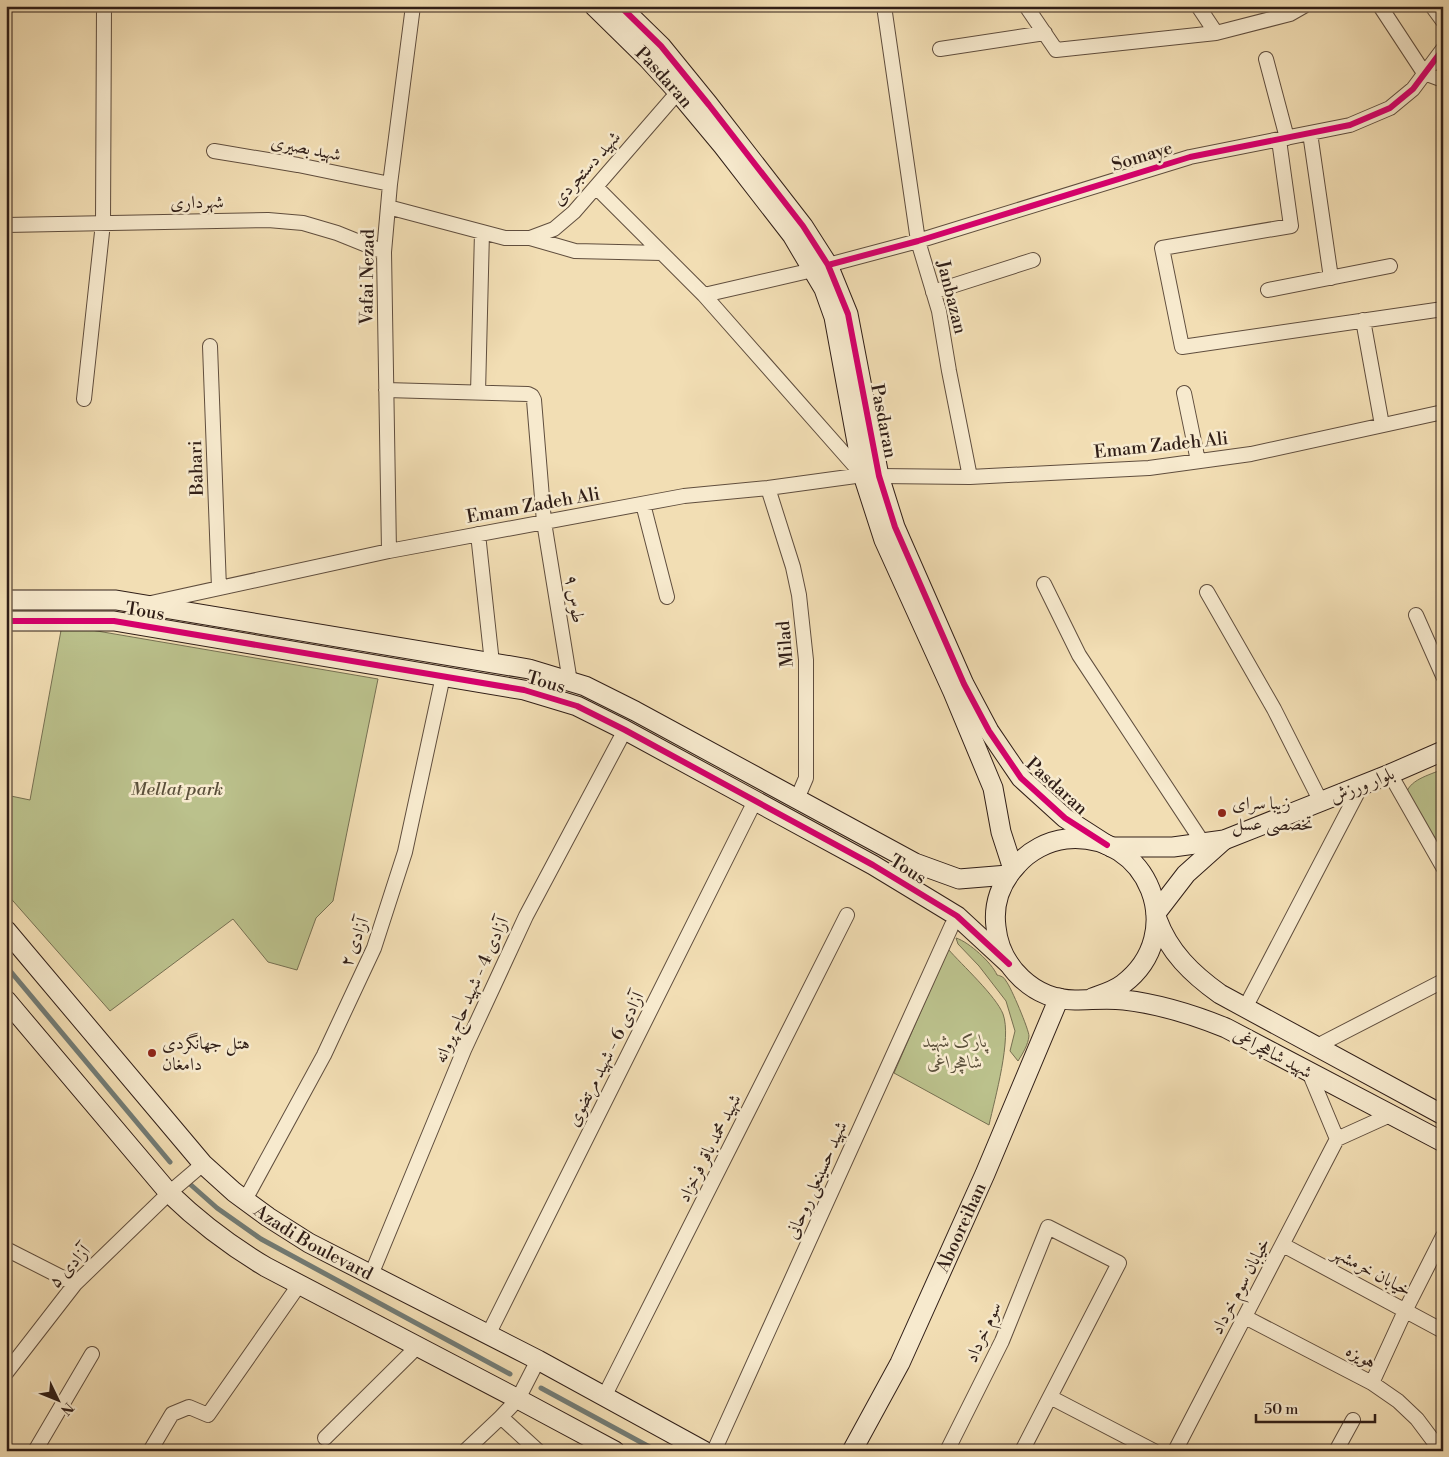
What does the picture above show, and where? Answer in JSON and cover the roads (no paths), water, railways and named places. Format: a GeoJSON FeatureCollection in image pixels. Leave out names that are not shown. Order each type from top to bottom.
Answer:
{"type":"FeatureCollection","features":[{"type":"Feature","properties":{"kind":"street"},"geometry":{"type":"LineString","coordinates":[[84,399],[102,223],[104,6]]}},
{"type":"Feature","properties":{"kind":"street","name":"Vafai Nezad"},"geometry":{"type":"LineString","coordinates":[[389,551],[384,252],[390,184],[413,6]]}},
{"type":"Feature","properties":{"kind":"street","name":"Pasdaran"},"geometry":{"type":"LineString","coordinates":[[594,6],[648,59],[678,92],[723,146],[792,235],[821,268]]}},
{"type":"Feature","properties":{"kind":"street","name":"Pasdaran"},"geometry":{"type":"LineString","coordinates":[[620,6],[661,46],[803,226],[821,268],[824,289],[834,317],[884,540],[951,687],[993,788],[1011,872]]}},
{"type":"Feature","properties":{"kind":"street","name":"Janbazan"},"geometry":{"type":"LineString","coordinates":[[884,6],[918,241],[939,311],[948,372],[970,477]]}},
{"type":"Feature","properties":{"kind":"street"},"geometry":{"type":"LineString","coordinates":[[1026,6],[1056,50],[1216,34],[1290,14],[1304,6]]}},
{"type":"Feature","properties":{"kind":"street"},"geometry":{"type":"LineString","coordinates":[[1198,6],[1216,34]]}},
{"type":"Feature","properties":{"kind":"street"},"geometry":{"type":"LineString","coordinates":[[1380,6],[1424,73],[1443,80]]}},
{"type":"Feature","properties":{"kind":"street"},"geometry":{"type":"LineString","coordinates":[[1432,6],[1443,21]]}},
{"type":"Feature","properties":{"kind":"street"},"geometry":{"type":"LineString","coordinates":[[940,49],[1045,33]]}},
{"type":"Feature","properties":{"kind":"street","name":"Somaye"},"geometry":{"type":"LineString","coordinates":[[704,295],[821,268],[918,241],[1190,157],[1350,126],[1390,108],[1412,89],[1443,49]]}},
{"type":"Feature","properties":{"kind":"street"},"geometry":{"type":"LineString","coordinates":[[1266,59],[1283,139],[1291,226],[1162,248],[1182,346],[1443,309]]}},
{"type":"Feature","properties":{"kind":"street","name":"شهید دستجردی"},"geometry":{"type":"LineString","coordinates":[[388,207],[505,238],[530,238],[554,229],[574,212],[678,92]]}},
{"type":"Feature","properties":{"kind":"street"},"geometry":{"type":"LineString","coordinates":[[1310,133],[1331,278]]}},
{"type":"Feature","properties":{"kind":"street","name":"شهید بصیری"},"geometry":{"type":"LineString","coordinates":[[214,151],[298,165],[390,184]]}},
{"type":"Feature","properties":{"kind":"street"},"geometry":{"type":"LineString","coordinates":[[596,187],[704,295],[871,476]]}},
{"type":"Feature","properties":{"kind":"street","name":"شهرداری"},"geometry":{"type":"LineString","coordinates":[[6,225],[285,221],[303,223],[337,233],[384,252]]}},
{"type":"Feature","properties":{"kind":"street"},"geometry":{"type":"LineString","coordinates":[[386,390],[478,393],[482,232]]}},
{"type":"Feature","properties":{"kind":"street"},"geometry":{"type":"LineString","coordinates":[[530,238],[576,252],[662,253]]}},
{"type":"Feature","properties":{"kind":"street"},"geometry":{"type":"LineString","coordinates":[[933,292],[1033,260]]}},
{"type":"Feature","properties":{"kind":"street"},"geometry":{"type":"LineString","coordinates":[[1268,290],[1390,266]]}},
{"type":"Feature","properties":{"kind":"street"},"geometry":{"type":"LineString","coordinates":[[1363,320],[1382,425]]}},
{"type":"Feature","properties":{"kind":"street","name":"Bahari"},"geometry":{"type":"LineString","coordinates":[[210,346],[216,589]]}},
{"type":"Feature","properties":{"kind":"street","name":"طوس ۹"},"geometry":{"type":"LineString","coordinates":[[478,393],[528,394],[534,400],[544,522],[570,682]]}},
{"type":"Feature","properties":{"kind":"street"},"geometry":{"type":"LineString","coordinates":[[1184,393],[1198,461]]}},
{"type":"Feature","properties":{"kind":"street","name":"Emam Zadeh Ali"},"geometry":{"type":"LineString","coordinates":[[143,604],[389,551],[684,496],[871,476],[970,477],[1149,468],[1251,454],[1443,412]]}},
{"type":"Feature","properties":{"kind":"street","name":"Pasdaran"},"geometry":{"type":"LineString","coordinates":[[871,476],[964,684],[989,731],[1021,778],[1065,818],[1109,846]]}},
{"type":"Feature","properties":{"kind":"street","name":"Milad"},"geometry":{"type":"LineString","coordinates":[[768,488],[793,567],[799,594],[806,660],[806,778],[797,799]]}},
{"type":"Feature","properties":{"kind":"street"},"geometry":{"type":"LineString","coordinates":[[642,504],[667,597]]}},
{"type":"Feature","properties":{"kind":"street"},"geometry":{"type":"LineString","coordinates":[[478,534],[492,663]]}},
{"type":"Feature","properties":{"kind":"street"},"geometry":{"type":"LineString","coordinates":[[1044,584],[1079,655],[1203,843]]}},
{"type":"Feature","properties":{"kind":"street"},"geometry":{"type":"LineString","coordinates":[[202,613],[205,601],[216,589]]}},
{"type":"Feature","properties":{"kind":"street"},"geometry":{"type":"LineString","coordinates":[[1206,592],[1274,709],[1321,802]]}},
{"type":"Feature","properties":{"kind":"street","name":"Tous"},"geometry":{"type":"LineString","coordinates":[[6,600],[116,600],[529,669],[585,686],[915,863],[959,879],[1011,872]]}},
{"type":"Feature","properties":{"kind":"street"},"geometry":{"type":"LineString","coordinates":[[1416,615],[1443,676]]}},
{"type":"Feature","properties":{"kind":"street","name":"Tous"},"geometry":{"type":"LineString","coordinates":[[6,621],[114,621],[524,690],[577,706],[873,864],[957,916],[1009,964]]}},
{"type":"Feature","properties":{"kind":"street","name":"آزادی ۲"},"geometry":{"type":"LineString","coordinates":[[245,1200],[324,1055],[374,948],[404,852],[443,676]]}},
{"type":"Feature","properties":{"kind":"street","name":"آزادی 4 - شهید حاج پروانه"},"geometry":{"type":"LineString","coordinates":[[371,1275],[464,1050],[526,916],[625,730]]}},
{"type":"Feature","properties":{"kind":"street","name":"بلوار ورزش"},"geometry":{"type":"LineString","coordinates":[[1224,840],[1362,786],[1443,751]]}},
{"type":"Feature","properties":{"kind":"street"},"geometry":{"type":"LineString","coordinates":[[1390,774],[1443,867]]}},
{"type":"Feature","properties":{"kind":"street"},"geometry":{"type":"LineString","coordinates":[[1245,1008],[1362,786]]}},
{"type":"Feature","properties":{"kind":"street","name":"آزادی 6 - شهید مرتضوی"},"geometry":{"type":"LineString","coordinates":[[488,1335],[754,800]]}},
{"type":"Feature","properties":{"kind":"street"},"geometry":{"type":"LineString","coordinates":[[1109,846],[1132,862],[1150,887],[1155,903],[1156,916],[1155,934],[1150,950],[1143,963],[1133,975],[1121,986],[1108,993],[1092,998],[1075,1000],[1045,994],[1032,987],[1009,964],[999,943],[995,920],[996,904],[1001,889],[1011,872],[1031,852],[1046,844],[1060,840],[1083,839],[1109,846],[1173,847],[1224,840]]}},
{"type":"Feature","properties":{"kind":"street"},"geometry":{"type":"LineString","coordinates":[[1156,916],[1186,874],[1224,840]]}},
{"type":"Feature","properties":{"kind":"street","name":"شهید محمد باقر فرخزاد"},"geometry":{"type":"LineString","coordinates":[[604,1397],[847,915]]}},
{"type":"Feature","properties":{"kind":"street","name":"شهید شاهچراغی"},"geometry":{"type":"LineString","coordinates":[[1156,916],[1163,935],[1173,950],[1186,966],[1207,985],[1315,1047],[1443,1115]]}},
{"type":"Feature","properties":{"kind":"street","name":"شهید حسینعلی روحانی"},"geometry":{"type":"LineString","coordinates":[[714,1451],[952,926]]}},
{"type":"Feature","properties":{"kind":"street","name":"Azadi Boulevard"},"geometry":{"type":"LineString","coordinates":[[6,930],[203,1164],[245,1200],[309,1243],[538,1360],[704,1451]]}},
{"type":"Feature","properties":{"kind":"street"},"geometry":{"type":"LineString","coordinates":[[1390,1115],[1338,1139],[1306,1070],[1315,1047],[1443,981]]}},
{"type":"Feature","properties":{"kind":"street","name":"Abooreihan"},"geometry":{"type":"LineString","coordinates":[[852,1451],[900,1363],[985,1174],[1059,998]]}},
{"type":"Feature","properties":{"kind":"street","name":"شهید شاهچراغی"},"geometry":{"type":"LineString","coordinates":[[1092,998],[1125,1000],[1200,1017],[1226,1028],[1443,1142]]}},
{"type":"Feature","properties":{"kind":"street"},"geometry":{"type":"LineString","coordinates":[[6,1000],[169,1193],[197,1220],[232,1247],[387,1332],[518,1398],[614,1451]]}},
{"type":"Feature","properties":{"kind":"street","name":"خیابان سوم خرداد"},"geometry":{"type":"LineString","coordinates":[[1175,1451],[1338,1139]]}},
{"type":"Feature","properties":{"kind":"street","name":"آزادی ۵"},"geometry":{"type":"LineString","coordinates":[[6,1374],[75,1284],[169,1193],[203,1164]]}},
{"type":"Feature","properties":{"kind":"street","name":"سوم خرداد"},"geometry":{"type":"LineString","coordinates":[[946,1451],[1002,1341],[1048,1227],[1119,1264],[1050,1397]]}},
{"type":"Feature","properties":{"kind":"street"},"geometry":{"type":"LineString","coordinates":[[1372,1382],[1443,1236]]}},
{"type":"Feature","properties":{"kind":"street","name":"خیابان خرمشهر"},"geometry":{"type":"LineString","coordinates":[[1283,1245],[1443,1331]]}},
{"type":"Feature","properties":{"kind":"street"},"geometry":{"type":"LineString","coordinates":[[6,1249],[75,1284]]}},
{"type":"Feature","properties":{"kind":"street"},"geometry":{"type":"LineString","coordinates":[[150,1451],[172,1414],[189,1408],[208,1415],[299,1285]]}},
{"type":"Feature","properties":{"kind":"street","name":"هویزه"},"geometry":{"type":"LineString","coordinates":[[1245,1317],[1372,1382],[1411,1413],[1441,1451]]}},
{"type":"Feature","properties":{"kind":"street"},"geometry":{"type":"LineString","coordinates":[[325,1438],[418,1346]]}},
{"type":"Feature","properties":{"kind":"street"},"geometry":{"type":"LineString","coordinates":[[35,1451],[92,1354]]}},
{"type":"Feature","properties":{"kind":"street"},"geometry":{"type":"LineString","coordinates":[[465,1451],[518,1398],[538,1360]]}},
{"type":"Feature","properties":{"kind":"street"},"geometry":{"type":"LineString","coordinates":[[1022,1451],[1050,1397],[1154,1451]]}},
{"type":"Feature","properties":{"kind":"street"},"geometry":{"type":"LineString","coordinates":[[501,1417],[538,1451]]}},
{"type":"Feature","properties":{"kind":"street"},"geometry":{"type":"LineString","coordinates":[[1336,1451],[1353,1420]]}},
{"type":"Feature","properties":{"kind":"waterway"},"geometry":{"type":"LineString","coordinates":[[6,966],[170,1162]]}},
{"type":"Feature","properties":{"kind":"waterway"},"geometry":{"type":"LineString","coordinates":[[191,1185],[217,1208],[261,1239],[510,1374]]}},
{"type":"Feature","properties":{"kind":"waterway"},"geometry":{"type":"LineString","coordinates":[[541,1388],[657,1451]]}},
{"type":"Feature","properties":{"kind":"place","name":"زیبا سرای تخصصی عسل"},"geometry":{"type":"Point","coordinates":[1222,813]}},
{"type":"Feature","properties":{"kind":"place","name":"هتل جهانگردى دامغان"},"geometry":{"type":"Point","coordinates":[152,1053]}},
{"type":"Feature","properties":{"kind":"park label","name":"Mellat park"},"geometry":{"type":"Point","coordinates":[177,789]}},
{"type":"Feature","properties":{"kind":"park label","name":"پارک شهید شاهچراغی"},"geometry":{"type":"Point","coordinates":[955,1051]}}]}
